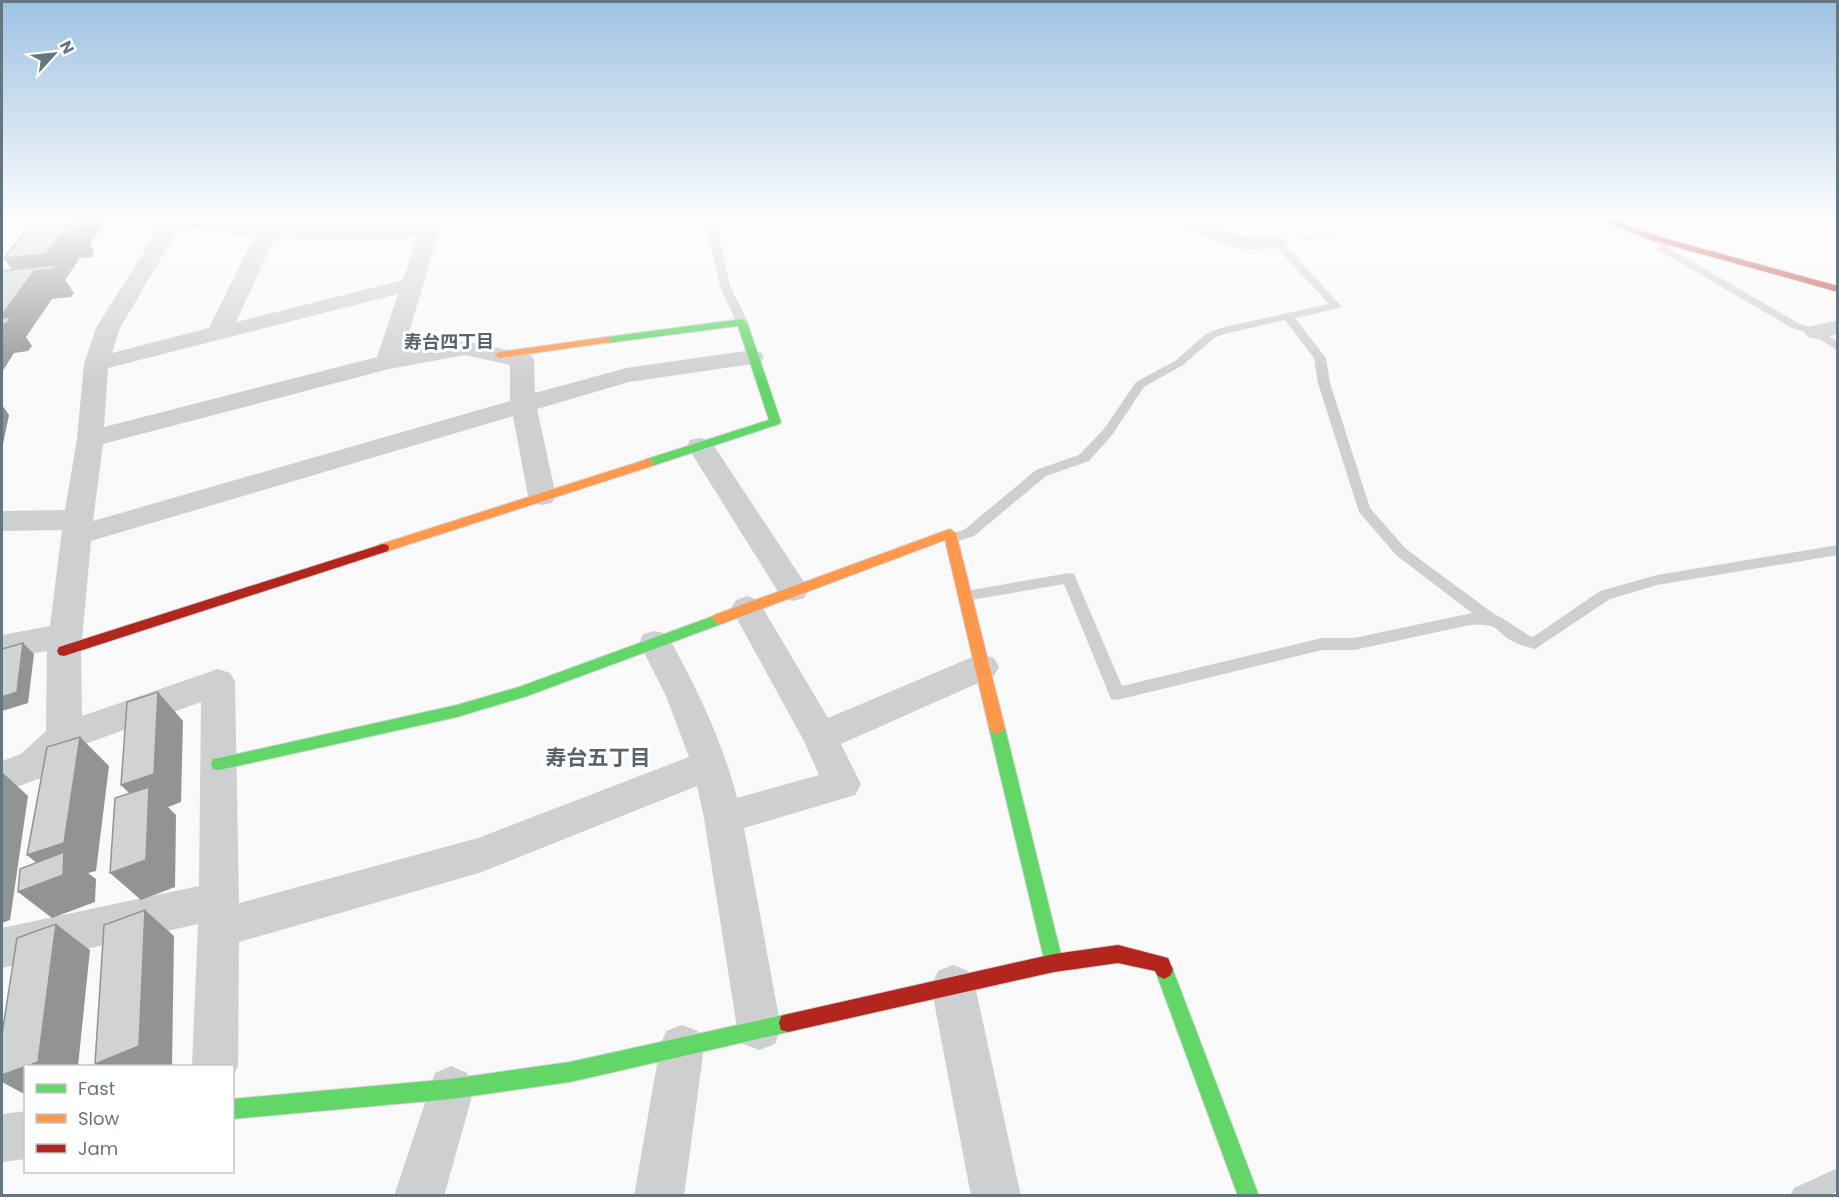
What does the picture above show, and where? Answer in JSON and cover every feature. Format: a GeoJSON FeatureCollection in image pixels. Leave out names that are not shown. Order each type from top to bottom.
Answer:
{"type":"FeatureCollection","features":[{"type":"Feature","properties":{"kind":"street"},"geometry":{"type":"LineString","coordinates":[[64,737],[65,644],[90,439],[96,364],[108,328],[141,274]]}},
{"type":"Feature","properties":{"kind":"street"},"geometry":{"type":"LineString","coordinates":[[219,332],[247,274]]}},
{"type":"Feature","properties":{"kind":"street"},"geometry":{"type":"LineString","coordinates":[[388,362],[415,274]]}},
{"type":"Feature","properties":{"kind":"street"},"geometry":{"type":"LineString","coordinates":[[1784,274],[1838,289]]}},
{"type":"Feature","properties":{"kind":"street"},"geometry":{"type":"LineString","coordinates":[[96,364],[412,284]]}},
{"type":"Feature","properties":{"kind":"street"},"geometry":{"type":"LineString","coordinates":[[2,647],[65,644],[775,422],[742,322],[499,355]]}},
{"type":"Feature","properties":{"kind":"street"},"geometry":{"type":"LineString","coordinates":[[90,439],[388,362],[465,348],[522,360],[523,403],[542,496]]}},
{"type":"Feature","properties":{"kind":"street"},"geometry":{"type":"LineString","coordinates":[[2,521],[78,528],[626,375],[752,357]]}},
{"type":"Feature","properties":{"kind":"street"},"geometry":{"type":"LineString","coordinates":[[700,446],[793,590]]}},
{"type":"Feature","properties":{"kind":"street"},"geometry":{"type":"LineString","coordinates":[[219,764],[457,711],[522,692],[951,533],[1054,963]]}},
{"type":"Feature","properties":{"kind":"street"},"geometry":{"type":"LineString","coordinates":[[723,818],[842,784],[820,737],[747,608]]}},
{"type":"Feature","properties":{"kind":"street"},"geometry":{"type":"LineString","coordinates":[[655,643],[683,696],[710,765],[723,818],[759,1028]]}},
{"type":"Feature","properties":{"kind":"street"},"geometry":{"type":"LineString","coordinates":[[820,737],[982,667]]}},
{"type":"Feature","properties":{"kind":"street"},"geometry":{"type":"LineString","coordinates":[[2,777],[34,765],[64,737],[218,682],[219,915],[215,1065]]}},
{"type":"Feature","properties":{"kind":"street"},"geometry":{"type":"LineString","coordinates":[[2,948],[219,915],[479,855],[710,765]]}},
{"type":"Feature","properties":{"kind":"street"},"geometry":{"type":"LineString","coordinates":[[234,1109],[452,1089],[570,1072],[1054,963],[1118,954],[1162,964],[1249,1196]]}},
{"type":"Feature","properties":{"kind":"street"},"geometry":{"type":"LineString","coordinates":[[953,986],[996,1196]]}},
{"type":"Feature","properties":{"kind":"street"},"geometry":{"type":"LineString","coordinates":[[659,1196],[682,1047]]}},
{"type":"Feature","properties":{"kind":"street"},"geometry":{"type":"LineString","coordinates":[[419,1196],[452,1089]]}},
{"type":"Feature","properties":{"kind":"street"},"geometry":{"type":"LineString","coordinates":[[2,1138],[24,1135]]}},
{"type":"Feature","properties":{"kind":"lane"},"geometry":{"type":"LineString","coordinates":[[722,274],[725,286],[742,322]]}},
{"type":"Feature","properties":{"kind":"lane"},"geometry":{"type":"LineString","coordinates":[[952,538],[969,533],[1041,473],[1084,458],[1108,432],[1140,385],[1179,363],[1210,336],[1220,331],[1336,306],[1306,274]]}},
{"type":"Feature","properties":{"kind":"lane"},"geometry":{"type":"LineString","coordinates":[[1706,274],[1796,326],[1827,330],[1838,348]]}},
{"type":"Feature","properties":{"kind":"lane"},"geometry":{"type":"LineString","coordinates":[[1287,316],[1320,358],[1324,383],[1364,509],[1401,552],[1489,618],[1505,625],[1521,639],[1535,643],[1605,595],[1657,580],[1838,550]]}},
{"type":"Feature","properties":{"kind":"lane"},"geometry":{"type":"LineString","coordinates":[[965,596],[1069,578],[1117,694],[1322,644],[1354,644],[1470,619],[1489,618]]}},
{"type":"Feature","properties":{"kind":"lane"},"geometry":{"type":"LineString","coordinates":[[1802,1196],[1838,1179]]}},
{"type":"Feature","properties":{"kind":"building"},"geometry":{"type":"Polygon","coordinates":[[[2,274],[32,274],[2,315],[2,274]]]}},
{"type":"Feature","properties":{"kind":"building"},"geometry":{"type":"Polygon","coordinates":[[[11,317],[7,323],[2,324],[2,318],[11,317]]]}},
{"type":"Feature","properties":{"kind":"building"},"geometry":{"type":"Polygon","coordinates":[[[23,643],[17,692],[2,697],[2,649],[23,643]]]}},
{"type":"Feature","properties":{"kind":"building"},"geometry":{"type":"Polygon","coordinates":[[[158,692],[154,774],[121,785],[127,702],[158,692]]]}},
{"type":"Feature","properties":{"kind":"building"},"geometry":{"type":"Polygon","coordinates":[[[80,737],[64,843],[27,855],[47,747],[80,737]]]}},
{"type":"Feature","properties":{"kind":"building"},"geometry":{"type":"Polygon","coordinates":[[[149,787],[146,860],[110,873],[115,798],[149,787]]]}},
{"type":"Feature","properties":{"kind":"building"},"geometry":{"type":"Polygon","coordinates":[[[64,852],[63,875],[18,892],[20,869],[64,852]]]}},
{"type":"Feature","properties":{"kind":"building"},"geometry":{"type":"Polygon","coordinates":[[[145,910],[139,1046],[95,1064],[104,925],[145,910]]]}},
{"type":"Feature","properties":{"kind":"building"},"geometry":{"type":"Polygon","coordinates":[[[56,924],[38,1062],[24,1065],[24,1067],[2,1075],[2,1034],[17,938],[56,924]]]}},
{"type":"Feature","properties":{"kind":"traffic: fast"},"geometry":{"type":"LineString","coordinates":[[607,340],[742,322],[775,422],[648,463]]}},
{"type":"Feature","properties":{"kind":"traffic: fast"},"geometry":{"type":"LineString","coordinates":[[219,764],[457,711],[522,692],[719,619]]}},
{"type":"Feature","properties":{"kind":"traffic: fast"},"geometry":{"type":"LineString","coordinates":[[997,728],[1054,963]]}},
{"type":"Feature","properties":{"kind":"traffic: fast"},"geometry":{"type":"LineString","coordinates":[[1164,970],[1249,1196]]}},
{"type":"Feature","properties":{"kind":"traffic: fast"},"geometry":{"type":"LineString","coordinates":[[234,1109],[451,1089],[570,1072],[788,1023]]}},
{"type":"Feature","properties":{"kind":"traffic: slow"},"geometry":{"type":"LineString","coordinates":[[499,355],[607,340]]}},
{"type":"Feature","properties":{"kind":"traffic: slow"},"geometry":{"type":"LineString","coordinates":[[383,548],[648,463]]}},
{"type":"Feature","properties":{"kind":"traffic: slow"},"geometry":{"type":"LineString","coordinates":[[719,619],[950,533],[997,728]]}},
{"type":"Feature","properties":{"kind":"traffic: jam"},"geometry":{"type":"LineString","coordinates":[[1783,274],[1838,289]]}},
{"type":"Feature","properties":{"kind":"traffic: jam"},"geometry":{"type":"LineString","coordinates":[[64,651],[383,548]]}},
{"type":"Feature","properties":{"kind":"traffic: jam"},"geometry":{"type":"LineString","coordinates":[[788,1023],[1054,963],[1118,954],[1162,964],[1164,970]]}},
{"type":"Feature","properties":{"kind":"district","name":"寿台四丁目"},"geometry":{"type":"Point","coordinates":[449,342]}},
{"type":"Feature","properties":{"kind":"district","name":"寿台五丁目"},"geometry":{"type":"Point","coordinates":[598,758]}}]}
